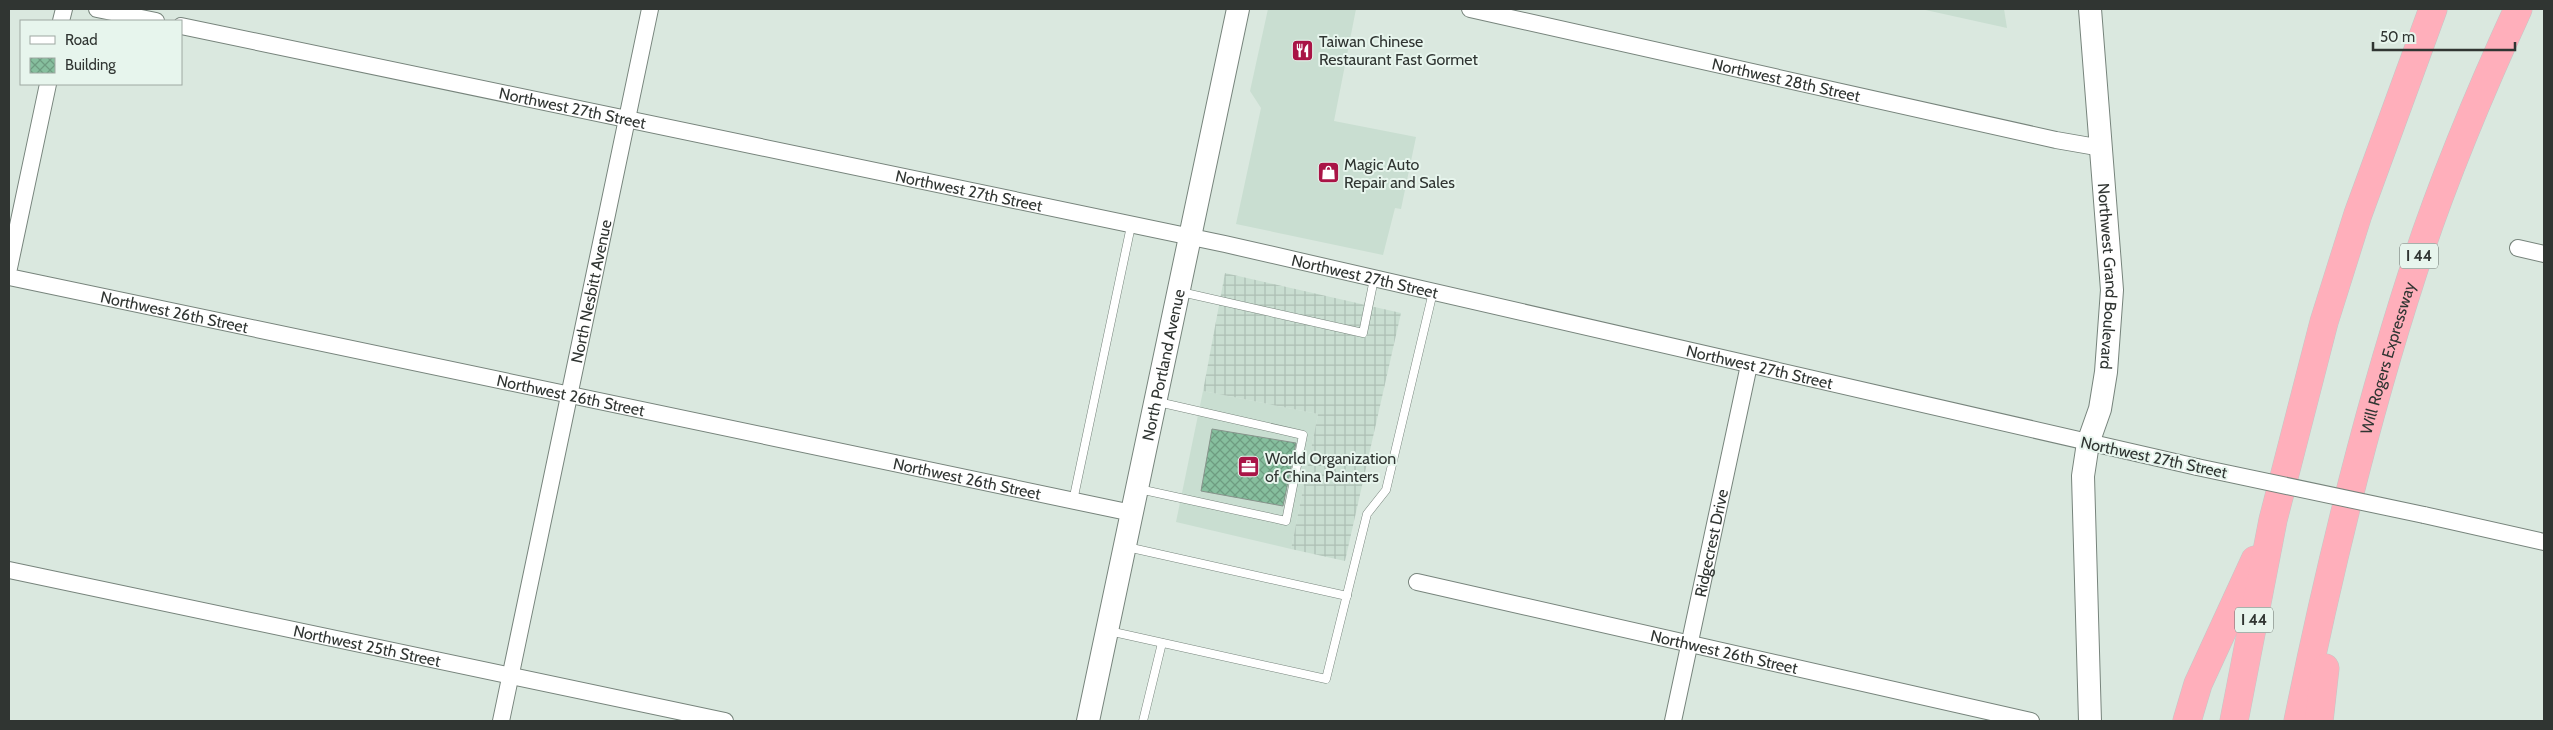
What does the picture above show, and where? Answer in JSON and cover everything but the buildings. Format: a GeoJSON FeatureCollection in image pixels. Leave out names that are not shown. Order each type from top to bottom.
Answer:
{"type":"FeatureCollection","features":[{"type":"Feature","properties":{"kind":"highway","name":"I 44"},"geometry":{"type":"LineString","coordinates":[[2234,721],[2273,520],[2324,322],[2358,214],[2433,9]]}},
{"type":"Feature","properties":{"kind":"highway","name":"Will Rogers Expressway"},"geometry":{"type":"LineString","coordinates":[[2298,721],[2342,519],[2370,414],[2414,270],[2465,130],[2518,9]]}},
{"type":"Feature","properties":{"kind":"highway"},"geometry":{"type":"LineString","coordinates":[[2319,721],[2342,519]]}},
{"type":"Feature","properties":{"kind":"highway"},"geometry":{"type":"LineString","coordinates":[[2187,721],[2198,684],[2273,520]]}},
{"type":"Feature","properties":{"kind":"main road","name":"North Portland Avenue"},"geometry":{"type":"LineString","coordinates":[[1088,721],[1238,9]]}},
{"type":"Feature","properties":{"kind":"main road","name":"Northwest Grand Boulevard"},"geometry":{"type":"LineString","coordinates":[[2090,9],[2112,290],[2106,372],[2100,409],[2088,443],[2083,476],[2090,721]]}},
{"type":"Feature","properties":{"kind":"street"},"geometry":{"type":"LineString","coordinates":[[97,9],[151,20]]}},
{"type":"Feature","properties":{"kind":"street","name":"North Nesbitt Avenue"},"geometry":{"type":"LineString","coordinates":[[501,721],[650,9]]}},
{"type":"Feature","properties":{"kind":"street","name":"Northwest 28th Street"},"geometry":{"type":"LineString","coordinates":[[1470,9],[2056,140],[2102,148]]}},
{"type":"Feature","properties":{"kind":"street","name":"Northwest 27th Street"},"geometry":{"type":"LineString","coordinates":[[182,26],[1190,238],[2088,443],[2544,542]]}},
{"type":"Feature","properties":{"kind":"street"},"geometry":{"type":"LineString","coordinates":[[9,268],[48,85]]}},
{"type":"Feature","properties":{"kind":"street"},"geometry":{"type":"LineString","coordinates":[[2518,248],[2544,254]]}},
{"type":"Feature","properties":{"kind":"street","name":"Northwest 26th Street"},"geometry":{"type":"LineString","coordinates":[[9,277],[1132,513]]}},
{"type":"Feature","properties":{"kind":"street","name":"Ridgecrest Drive"},"geometry":{"type":"LineString","coordinates":[[1672,721],[1750,365]]}},
{"type":"Feature","properties":{"kind":"street","name":"Northwest 25th Street"},"geometry":{"type":"LineString","coordinates":[[9,570],[725,721]]}},
{"type":"Feature","properties":{"kind":"street","name":"Northwest 26th Street"},"geometry":{"type":"LineString","coordinates":[[1417,582],[2030,721]]}},
{"type":"Feature","properties":{"kind":"lane"},"geometry":{"type":"LineString","coordinates":[[1073,500],[1131,226]]}},
{"type":"Feature","properties":{"kind":"lane"},"geometry":{"type":"LineString","coordinates":[[1179,292],[1363,333],[1374,279]]}},
{"type":"Feature","properties":{"kind":"lane"},"geometry":{"type":"LineString","coordinates":[[1107,631],[1326,679],[1367,514],[1386,490],[1432,292]]}},
{"type":"Feature","properties":{"kind":"lane"},"geometry":{"type":"LineString","coordinates":[[1137,488],[1286,521],[1303,435],[1156,402]]}},
{"type":"Feature","properties":{"kind":"lane"},"geometry":{"type":"LineString","coordinates":[[1125,546],[1347,596]]}},
{"type":"Feature","properties":{"kind":"lane"},"geometry":{"type":"LineString","coordinates":[[1143,721],[1162,643]]}},
{"type":"Feature","properties":{"kind":"shaded area","name":"Magic Auto Repair and Sales"},"geometry":{"type":"Polygon","coordinates":[[[1268,9],[1356,9],[1334,121],[1416,137],[1401,209],[1395,208],[1383,255],[1236,224],[1261,108],[1250,91],[1268,9]]]}},
{"type":"Feature","properties":{"kind":"shaded area"},"geometry":{"type":"Polygon","coordinates":[[[1921,9],[2004,9],[2007,28],[1921,9]]]}},
{"type":"Feature","properties":{"kind":"shaded area"},"geometry":{"type":"Polygon","coordinates":[[[1225,273],[1401,313],[1345,561],[1291,549],[1318,414],[1203,391],[1225,273]]]}},
{"type":"Feature","properties":{"kind":"shaded area"},"geometry":{"type":"Polygon","coordinates":[[[1203,391],[1318,414],[1291,549],[1176,522],[1203,391]]]}},
{"type":"Feature","properties":{"kind":"place","name":"Taiwan Chinese Restaurant Fast Gormet"},"geometry":{"type":"Point","coordinates":[1303,50]}},
{"type":"Feature","properties":{"kind":"place","name":"Magic Auto Repair and Sales"},"geometry":{"type":"Point","coordinates":[1328,173]}},
{"type":"Feature","properties":{"kind":"place","name":"World Organization of China Painters"},"geometry":{"type":"Point","coordinates":[1249,467]}}]}
